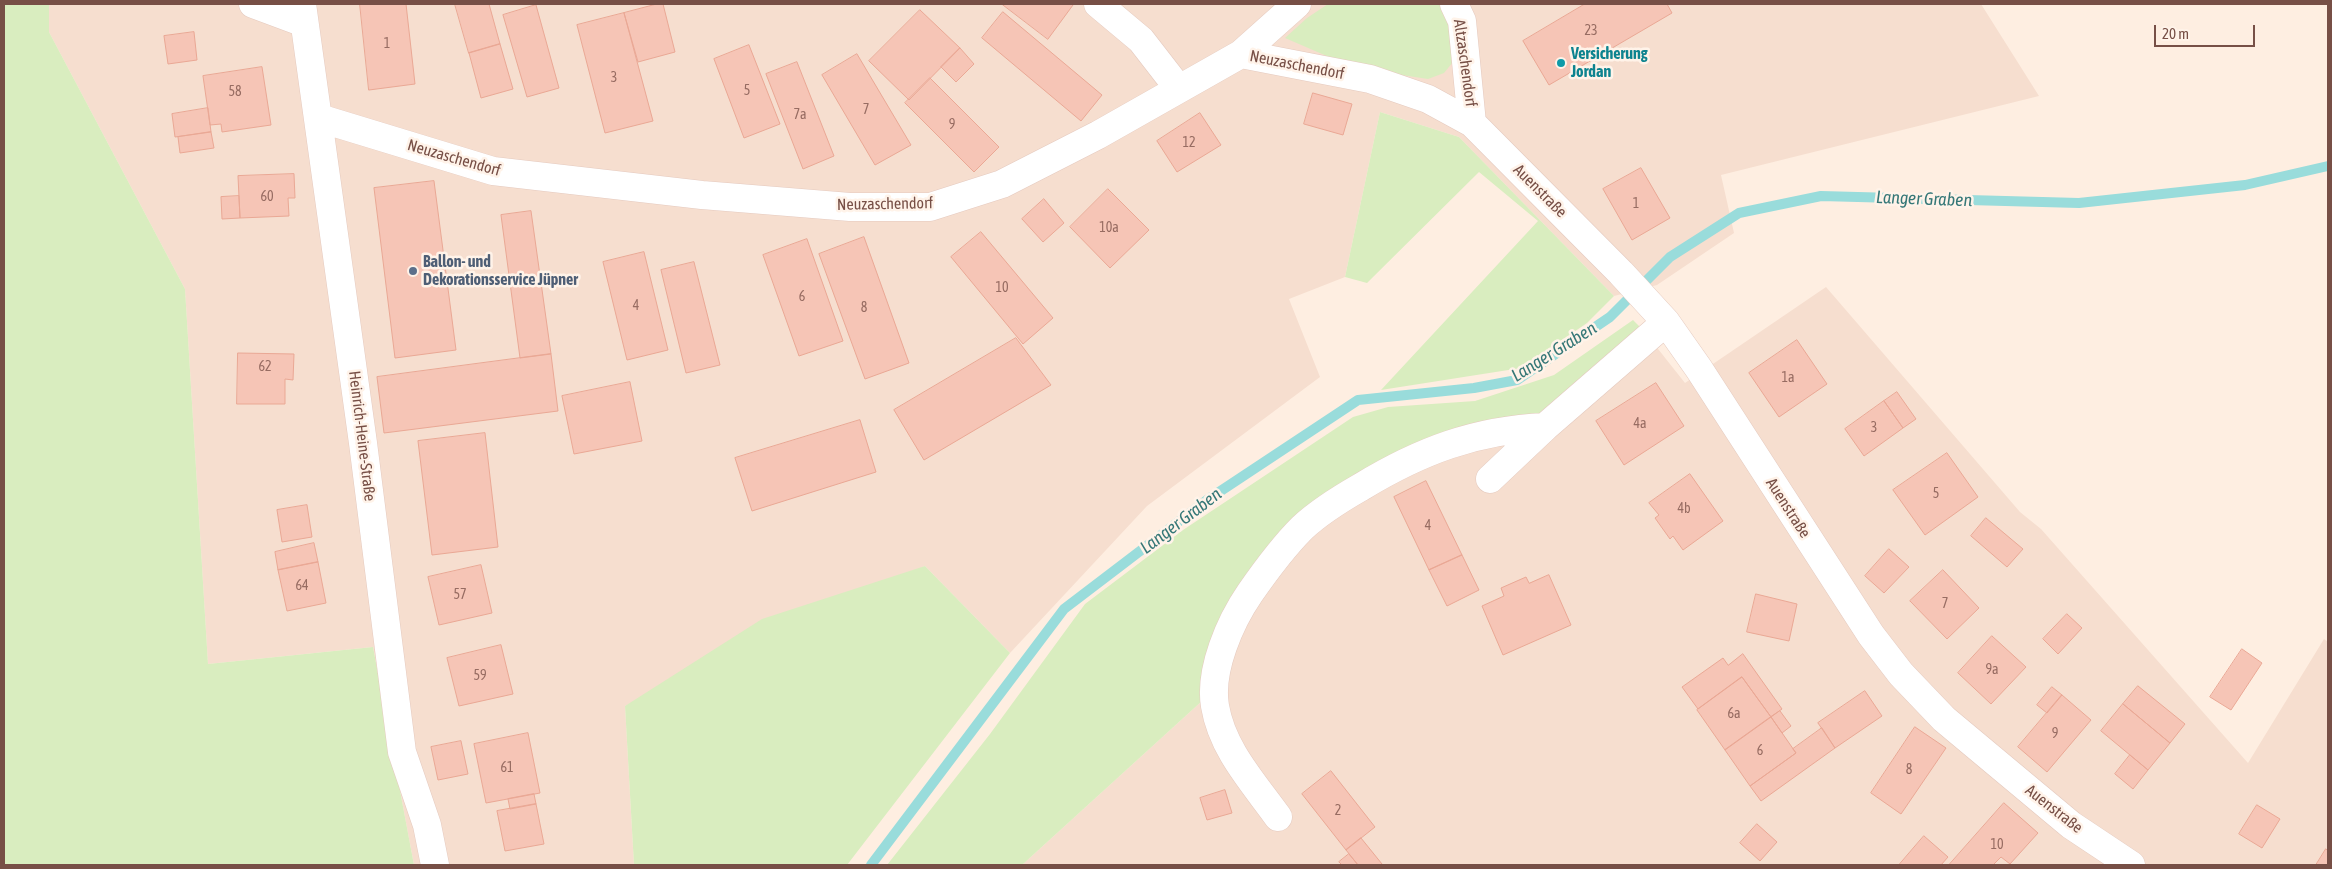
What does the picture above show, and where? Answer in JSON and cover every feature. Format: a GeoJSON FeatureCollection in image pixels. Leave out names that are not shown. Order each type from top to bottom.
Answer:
{"type":"FeatureCollection","features":[{"type":"Feature","properties":{"kind":"street"},"geometry":{"type":"LineString","coordinates":[[254,4],[303,14]]}},
{"type":"Feature","properties":{"kind":"street"},"geometry":{"type":"LineString","coordinates":[[1098,4],[1141,40],[1179,89]]}},
{"type":"Feature","properties":{"kind":"street"},"geometry":{"type":"LineString","coordinates":[[1241,54],[1297,4]]}},
{"type":"Feature","properties":{"kind":"street","name":"Altzaschendorf"},"geometry":{"type":"LineString","coordinates":[[1454,4],[1462,21],[1472,123]]}},
{"type":"Feature","properties":{"kind":"street","name":"Heinrich-Heine-Straße"},"geometry":{"type":"LineString","coordinates":[[303,14],[319,118],[402,752],[427,825],[435,865]]}},
{"type":"Feature","properties":{"kind":"street","name":"Neuzaschendorf"},"geometry":{"type":"LineString","coordinates":[[319,118],[493,171],[741,198],[850,207],[930,207],[1002,184],[1098,135],[1241,54],[1370,79],[1428,99],[1472,123]]}},
{"type":"Feature","properties":{"kind":"street","name":"Auenstraße"},"geometry":{"type":"LineString","coordinates":[[1472,123],[1621,273],[1659,314],[1699,369],[1838,585],[1901,674],[1944,720],[2071,825],[2131,865]]}},
{"type":"Feature","properties":{"kind":"street"},"geometry":{"type":"LineString","coordinates":[[1490,479],[1659,314]]}},
{"type":"Feature","properties":{"kind":"street"},"geometry":{"type":"LineString","coordinates":[[1278,817],[1230,750],[1219,728],[1214,704],[1216,677],[1225,638],[1239,608],[1275,557],[1303,527],[1337,501],[1379,476],[1412,459],[1473,436],[1545,427]]}},
{"type":"Feature","properties":{"kind":"shaded area"},"geometry":{"type":"Polygon","coordinates":[[[49,4],[1981,4],[2039,96],[1721,175],[1734,233],[1657,285],[1614,296],[1459,137],[1380,112],[1345,277],[1289,299],[1320,377],[1147,506],[1010,653],[925,566],[625,706],[634,865],[414,865],[373,647],[208,664],[185,289],[49,32],[49,4]]]}},
{"type":"Feature","properties":{"kind":"shaded area"},"geometry":{"type":"Polygon","coordinates":[[[1826,287],[2020,512],[2041,529],[2248,763],[2324,639],[2328,642],[2328,865],[1022,865],[1202,701],[1270,554],[1643,330],[1685,383],[1826,287]]]}},
{"type":"Feature","properties":{"kind":"green space"},"geometry":{"type":"Polygon","coordinates":[[[4,4],[49,4],[49,32],[185,289],[208,664],[373,647],[414,865],[4,865],[4,4]]]}},
{"type":"Feature","properties":{"kind":"green space"},"geometry":{"type":"Polygon","coordinates":[[[1328,4],[1445,4],[1457,57],[1444,73],[1428,79],[1395,74],[1336,60],[1285,38],[1307,18],[1328,4]]]}},
{"type":"Feature","properties":{"kind":"green space"},"geometry":{"type":"Polygon","coordinates":[[[1380,112],[1459,137],[1614,296],[1587,323],[1521,368],[1381,390],[1538,221],[1479,172],[1367,283],[1345,277],[1380,112]]]}},
{"type":"Feature","properties":{"kind":"green space"},"geometry":{"type":"Polygon","coordinates":[[[1633,320],[1643,330],[1552,408],[1299,522],[1202,701],[1022,865],[887,865],[990,734],[1085,604],[1183,530],[1353,417],[1388,407],[1475,401],[1554,375],[1633,320]]]}},
{"type":"Feature","properties":{"kind":"green space"},"geometry":{"type":"Polygon","coordinates":[[[925,566],[1010,653],[847,865],[634,865],[625,706],[762,619],[925,566]]]}},
{"type":"Feature","properties":{"kind":"building"},"geometry":{"type":"Polygon","coordinates":[[[360,4],[406,4],[415,84],[369,90],[360,4]]]}},
{"type":"Feature","properties":{"kind":"building"},"geometry":{"type":"Polygon","coordinates":[[[455,4],[489,4],[500,44],[469,53],[455,4]]]}},
{"type":"Feature","properties":{"kind":"building"},"geometry":{"type":"Polygon","coordinates":[[[663,4],[675,52],[638,62],[624,13],[663,4]]]}},
{"type":"Feature","properties":{"kind":"building"},"geometry":{"type":"Polygon","coordinates":[[[1002,4],[1072,4],[1073,5],[1048,39],[1002,4]]]}},
{"type":"Feature","properties":{"kind":"building","name":"Versicherung Jordan"},"geometry":{"type":"Polygon","coordinates":[[[1585,4],[1667,4],[1672,13],[1549,85],[1523,41],[1585,4]]]}},
{"type":"Feature","properties":{"kind":"building"},"geometry":{"type":"Polygon","coordinates":[[[536,5],[559,88],[527,97],[503,15],[536,5]]]}},
{"type":"Feature","properties":{"kind":"building"},"geometry":{"type":"Polygon","coordinates":[[[920,10],[960,48],[909,100],[869,61],[920,10]]]}},
{"type":"Feature","properties":{"kind":"building"},"geometry":{"type":"Polygon","coordinates":[[[1003,12],[1102,95],[1081,121],[982,38],[1003,12]]]}},
{"type":"Feature","properties":{"kind":"building"},"geometry":{"type":"Polygon","coordinates":[[[624,13],[653,121],[605,133],[577,25],[624,13]]]}},
{"type":"Feature","properties":{"kind":"building"},"geometry":{"type":"Polygon","coordinates":[[[194,32],[197,60],[168,64],[164,36],[194,32]]]}},
{"type":"Feature","properties":{"kind":"building"},"geometry":{"type":"Polygon","coordinates":[[[500,44],[513,89],[481,98],[469,53],[500,44]]]}},
{"type":"Feature","properties":{"kind":"building"},"geometry":{"type":"Polygon","coordinates":[[[749,45],[780,124],[744,138],[714,59],[749,45]]]}},
{"type":"Feature","properties":{"kind":"building"},"geometry":{"type":"Polygon","coordinates":[[[960,48],[974,64],[956,82],[941,67],[960,48]]]}},
{"type":"Feature","properties":{"kind":"building"},"geometry":{"type":"Polygon","coordinates":[[[857,54],[911,145],[875,165],[822,75],[857,54]]]}},
{"type":"Feature","properties":{"kind":"building"},"geometry":{"type":"Polygon","coordinates":[[[797,62],[834,156],[803,169],[766,74],[797,62]]]}},
{"type":"Feature","properties":{"kind":"building"},"geometry":{"type":"Polygon","coordinates":[[[262,67],[271,125],[222,132],[221,124],[210,125],[203,76],[262,67]]]}},
{"type":"Feature","properties":{"kind":"building"},"geometry":{"type":"Polygon","coordinates":[[[930,78],[999,147],[974,172],[905,103],[930,78]]]}},
{"type":"Feature","properties":{"kind":"building"},"geometry":{"type":"Polygon","coordinates":[[[1313,93],[1352,104],[1343,135],[1304,124],[1313,93]]]}},
{"type":"Feature","properties":{"kind":"building"},"geometry":{"type":"Polygon","coordinates":[[[208,108],[211,132],[175,137],[172,114],[208,108]]]}},
{"type":"Feature","properties":{"kind":"building"},"geometry":{"type":"Polygon","coordinates":[[[1200,113],[1221,145],[1177,172],[1157,141],[1200,113]]]}},
{"type":"Feature","properties":{"kind":"building"},"geometry":{"type":"Polygon","coordinates":[[[211,132],[214,148],[180,153],[178,137],[211,132]]]}},
{"type":"Feature","properties":{"kind":"building"},"geometry":{"type":"Polygon","coordinates":[[[1641,168],[1670,218],[1632,240],[1603,189],[1641,168]]]}},
{"type":"Feature","properties":{"kind":"building"},"geometry":{"type":"Polygon","coordinates":[[[294,174],[295,198],[288,198],[289,216],[240,218],[238,176],[294,174]]]}},
{"type":"Feature","properties":{"kind":"building"},"geometry":{"type":"Polygon","coordinates":[[[434,181],[456,350],[395,358],[374,188],[434,181]]]}},
{"type":"Feature","properties":{"kind":"building"},"geometry":{"type":"Polygon","coordinates":[[[1108,189],[1149,230],[1110,268],[1070,227],[1108,189]]]}},
{"type":"Feature","properties":{"kind":"building"},"geometry":{"type":"Polygon","coordinates":[[[239,196],[240,218],[222,219],[221,197],[239,196]]]}},
{"type":"Feature","properties":{"kind":"building"},"geometry":{"type":"Polygon","coordinates":[[[1044,199],[1064,223],[1043,242],[1022,219],[1044,199]]]}},
{"type":"Feature","properties":{"kind":"building"},"geometry":{"type":"Polygon","coordinates":[[[531,211],[551,354],[520,358],[501,215],[531,211]]]}},
{"type":"Feature","properties":{"kind":"building"},"geometry":{"type":"Polygon","coordinates":[[[981,232],[1053,318],[1023,344],[951,257],[981,232]]]}},
{"type":"Feature","properties":{"kind":"building"},"geometry":{"type":"Polygon","coordinates":[[[864,237],[909,363],[865,379],[819,254],[864,237]]]}},
{"type":"Feature","properties":{"kind":"building"},"geometry":{"type":"Polygon","coordinates":[[[807,239],[843,341],[799,356],[763,255],[807,239]]]}},
{"type":"Feature","properties":{"kind":"building"},"geometry":{"type":"Polygon","coordinates":[[[644,252],[668,350],[627,360],[603,262],[644,252]]]}},
{"type":"Feature","properties":{"kind":"building"},"geometry":{"type":"Polygon","coordinates":[[[694,262],[720,365],[686,373],[661,270],[694,262]]]}},
{"type":"Feature","properties":{"kind":"building"},"geometry":{"type":"Polygon","coordinates":[[[1016,338],[1051,385],[924,460],[894,410],[1016,338]]]}},
{"type":"Feature","properties":{"kind":"building"},"geometry":{"type":"Polygon","coordinates":[[[1797,340],[1827,384],[1779,417],[1749,373],[1797,340]]]}},
{"type":"Feature","properties":{"kind":"building"},"geometry":{"type":"Polygon","coordinates":[[[238,353],[294,354],[293,380],[285,379],[285,404],[237,404],[238,353]]]}},
{"type":"Feature","properties":{"kind":"building"},"geometry":{"type":"Polygon","coordinates":[[[551,354],[558,411],[384,433],[377,377],[551,354]]]}},
{"type":"Feature","properties":{"kind":"building"},"geometry":{"type":"Polygon","coordinates":[[[630,382],[642,441],[574,454],[562,396],[630,382]]]}},
{"type":"Feature","properties":{"kind":"building"},"geometry":{"type":"Polygon","coordinates":[[[1656,383],[1684,426],[1624,465],[1596,421],[1656,383]]]}},
{"type":"Feature","properties":{"kind":"building"},"geometry":{"type":"Polygon","coordinates":[[[1897,392],[1916,419],[1903,428],[1884,401],[1897,392]]]}},
{"type":"Feature","properties":{"kind":"building"},"geometry":{"type":"Polygon","coordinates":[[[1884,401],[1903,428],[1864,456],[1845,429],[1884,401]]]}},
{"type":"Feature","properties":{"kind":"building"},"geometry":{"type":"Polygon","coordinates":[[[860,420],[876,472],[752,511],[735,458],[860,420]]]}},
{"type":"Feature","properties":{"kind":"building"},"geometry":{"type":"Polygon","coordinates":[[[485,433],[498,547],[432,555],[418,441],[485,433]]]}},
{"type":"Feature","properties":{"kind":"building"},"geometry":{"type":"Polygon","coordinates":[[[1947,453],[1978,497],[1925,535],[1893,490],[1947,453]]]}},
{"type":"Feature","properties":{"kind":"building"},"geometry":{"type":"Polygon","coordinates":[[[1690,474],[1723,521],[1683,550],[1673,536],[1670,539],[1655,518],[1659,515],[1649,503],[1690,474]]]}},
{"type":"Feature","properties":{"kind":"building"},"geometry":{"type":"Polygon","coordinates":[[[1426,481],[1462,555],[1429,570],[1394,497],[1426,481]]]}},
{"type":"Feature","properties":{"kind":"building"},"geometry":{"type":"Polygon","coordinates":[[[307,505],[312,537],[282,542],[277,510],[307,505]]]}},
{"type":"Feature","properties":{"kind":"building"},"geometry":{"type":"Polygon","coordinates":[[[1986,518],[2023,549],[2007,567],[1971,536],[1986,518]]]}},
{"type":"Feature","properties":{"kind":"building"},"geometry":{"type":"Polygon","coordinates":[[[314,543],[318,562],[278,570],[275,552],[314,543]]]}},
{"type":"Feature","properties":{"kind":"building"},"geometry":{"type":"Polygon","coordinates":[[[1889,549],[1909,567],[1884,593],[1865,576],[1889,549]]]}},
{"type":"Feature","properties":{"kind":"building"},"geometry":{"type":"Polygon","coordinates":[[[1462,555],[1479,590],[1447,606],[1429,570],[1462,555]]]}},
{"type":"Feature","properties":{"kind":"building"},"geometry":{"type":"Polygon","coordinates":[[[318,562],[326,603],[287,611],[278,570],[318,562]]]}},
{"type":"Feature","properties":{"kind":"building"},"geometry":{"type":"Polygon","coordinates":[[[481,565],[492,613],[439,625],[428,577],[481,565]]]}},
{"type":"Feature","properties":{"kind":"building"},"geometry":{"type":"Polygon","coordinates":[[[1943,570],[1979,608],[1947,639],[1910,601],[1943,570]]]}},
{"type":"Feature","properties":{"kind":"building"},"geometry":{"type":"Polygon","coordinates":[[[1549,575],[1571,625],[1503,655],[1482,606],[1504,596],[1501,588],[1526,577],[1529,583],[1549,575]]]}},
{"type":"Feature","properties":{"kind":"building"},"geometry":{"type":"Polygon","coordinates":[[[1756,594],[1797,604],[1789,641],[1747,632],[1756,594]]]}},
{"type":"Feature","properties":{"kind":"building"},"geometry":{"type":"Polygon","coordinates":[[[2067,614],[2082,628],[2058,654],[2043,639],[2067,614]]]}},
{"type":"Feature","properties":{"kind":"building"},"geometry":{"type":"Polygon","coordinates":[[[1992,636],[2026,667],[1991,704],[1958,673],[1992,636]]]}},
{"type":"Feature","properties":{"kind":"building"},"geometry":{"type":"Polygon","coordinates":[[[501,645],[513,694],[459,706],[447,658],[501,645]]]}},
{"type":"Feature","properties":{"kind":"building"},"geometry":{"type":"Polygon","coordinates":[[[2242,649],[2262,663],[2231,710],[2210,697],[2242,649]]]}},
{"type":"Feature","properties":{"kind":"building"},"geometry":{"type":"Polygon","coordinates":[[[1743,654],[1782,709],[1771,717],[1742,677],[1698,709],[1682,687],[1723,658],[1728,665],[1743,654]]]}},
{"type":"Feature","properties":{"kind":"building"},"geometry":{"type":"Polygon","coordinates":[[[1742,677],[1771,717],[1725,750],[1697,710],[1742,677]]]}},
{"type":"Feature","properties":{"kind":"building"},"geometry":{"type":"Polygon","coordinates":[[[2138,686],[2185,724],[2170,743],[2123,704],[2138,686]]]}},
{"type":"Feature","properties":{"kind":"building"},"geometry":{"type":"Polygon","coordinates":[[[2052,687],[2062,695],[2047,713],[2037,705],[2052,687]]]}},
{"type":"Feature","properties":{"kind":"building"},"geometry":{"type":"Polygon","coordinates":[[[1865,691],[1882,716],[1835,748],[1818,723],[1865,691]]]}},
{"type":"Feature","properties":{"kind":"building"},"geometry":{"type":"Polygon","coordinates":[[[2062,695],[2091,720],[2047,772],[2018,747],[2062,695]]]}},
{"type":"Feature","properties":{"kind":"building"},"geometry":{"type":"Polygon","coordinates":[[[2123,704],[2170,743],[2148,770],[2101,731],[2123,704]]]}},
{"type":"Feature","properties":{"kind":"building"},"geometry":{"type":"Polygon","coordinates":[[[1780,711],[1791,726],[1782,733],[1771,717],[1780,711]]]}},
{"type":"Feature","properties":{"kind":"building"},"geometry":{"type":"Polygon","coordinates":[[[1771,717],[1796,753],[1750,786],[1725,750],[1771,717]]]}},
{"type":"Feature","properties":{"kind":"building"},"geometry":{"type":"Polygon","coordinates":[[[1915,727],[1946,748],[1901,814],[1871,793],[1915,727]]]}},
{"type":"Feature","properties":{"kind":"building"},"geometry":{"type":"Polygon","coordinates":[[[1822,728],[1835,748],[1761,801],[1750,786],[1796,753],[1793,749],[1822,728]]]}},
{"type":"Feature","properties":{"kind":"building"},"geometry":{"type":"Polygon","coordinates":[[[528,733],[540,793],[486,803],[474,744],[528,733]]]}},
{"type":"Feature","properties":{"kind":"building"},"geometry":{"type":"Polygon","coordinates":[[[461,741],[468,774],[438,780],[431,747],[461,741]]]}},
{"type":"Feature","properties":{"kind":"building"},"geometry":{"type":"Polygon","coordinates":[[[2130,755],[2148,770],[2133,789],[2115,774],[2130,755]]]}},
{"type":"Feature","properties":{"kind":"building"},"geometry":{"type":"Polygon","coordinates":[[[1331,771],[1375,827],[1346,850],[1302,794],[1331,771]]]}},
{"type":"Feature","properties":{"kind":"building"},"geometry":{"type":"Polygon","coordinates":[[[1225,790],[1232,813],[1207,820],[1200,798],[1225,790]]]}},
{"type":"Feature","properties":{"kind":"building"},"geometry":{"type":"Polygon","coordinates":[[[534,794],[536,804],[510,809],[508,799],[534,794]]]}},
{"type":"Feature","properties":{"kind":"building"},"geometry":{"type":"Polygon","coordinates":[[[2004,803],[2038,833],[2010,864],[2001,857],[1993,865],[1949,865],[2004,803]]]}},
{"type":"Feature","properties":{"kind":"building"},"geometry":{"type":"Polygon","coordinates":[[[536,804],[544,844],[505,851],[497,811],[536,804]]]}},
{"type":"Feature","properties":{"kind":"building"},"geometry":{"type":"Polygon","coordinates":[[[2257,805],[2280,819],[2262,848],[2239,834],[2257,805]]]}},
{"type":"Feature","properties":{"kind":"building"},"geometry":{"type":"Polygon","coordinates":[[[1757,824],[1777,842],[1760,861],[1740,843],[1757,824]]]}},
{"type":"Feature","properties":{"kind":"building"},"geometry":{"type":"Polygon","coordinates":[[[1924,836],[1948,857],[1941,865],[1899,865],[1924,836]]]}},
{"type":"Feature","properties":{"kind":"building"},"geometry":{"type":"Polygon","coordinates":[[[1361,838],[1382,864],[1358,865],[1346,850],[1361,838]]]}},
{"type":"Feature","properties":{"kind":"building"},"geometry":{"type":"Polygon","coordinates":[[[2326,849],[2328,851],[2328,865],[2316,865],[2326,849]]]}},
{"type":"Feature","properties":{"kind":"building"},"geometry":{"type":"Polygon","coordinates":[[[1349,854],[1358,865],[1342,865],[1339,862],[1349,854]]]}},
{"type":"Feature","properties":{"kind":"waterway","name":"Langer Graben"},"geometry":{"type":"LineString","coordinates":[[871,865],[1064,609],[1207,500],[1358,400],[1474,388],[1517,380],[1610,317],[1670,257],[1739,213],[1821,196],[2079,203],[2245,185],[2328,166]]}},
{"type":"Feature","properties":{"kind":"place","name":"Versicherung Jordan"},"geometry":{"type":"Point","coordinates":[1561,63]}},
{"type":"Feature","properties":{"kind":"place","name":"Ballon- und Dekorationsservice Jüpner"},"geometry":{"type":"Point","coordinates":[413,271]}}]}
